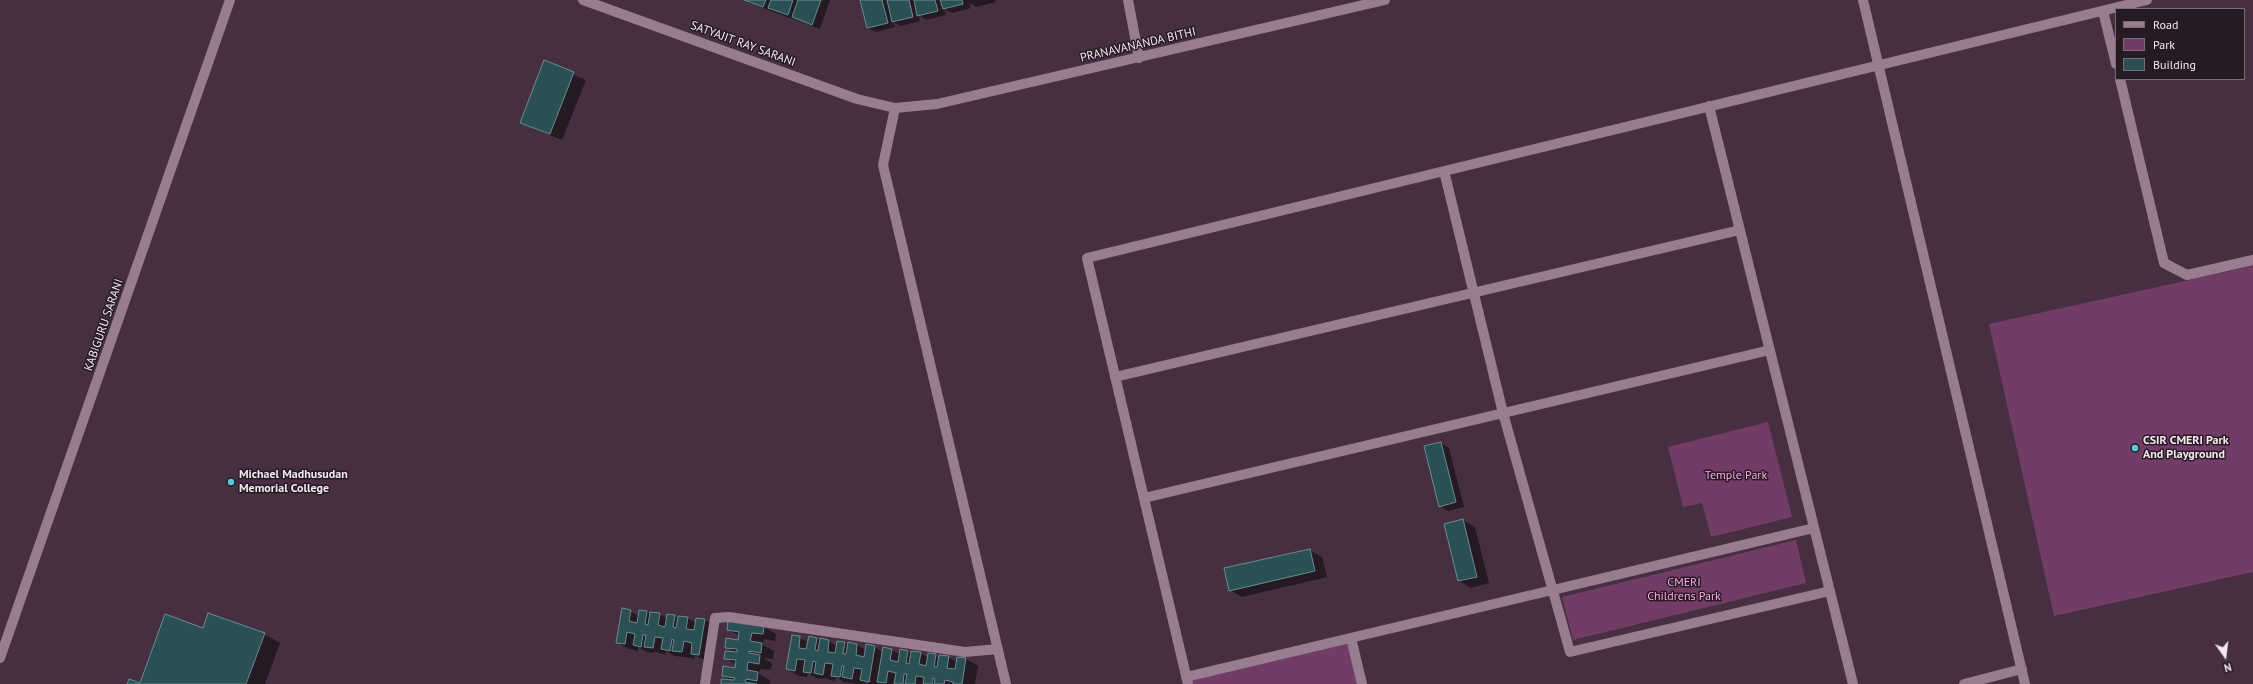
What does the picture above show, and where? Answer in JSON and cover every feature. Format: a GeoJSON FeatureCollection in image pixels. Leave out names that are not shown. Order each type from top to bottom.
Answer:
{"type":"FeatureCollection","features":[{"type":"Feature","properties":{"kind":"street","name":"KABIGURU SARANI"},"geometry":{"type":"LineString","coordinates":[[0,658],[230,0]]}},
{"type":"Feature","properties":{"kind":"street","name":"SATYAJIT RAY SARANI"},"geometry":{"type":"LineString","coordinates":[[583,0],[612,5],[857,99],[895,108]]}},
{"type":"Feature","properties":{"kind":"street"},"geometry":{"type":"LineString","coordinates":[[1128,0],[1140,58]]}},
{"type":"Feature","properties":{"kind":"street","name":"PRANAVANANDA BITHI"},"geometry":{"type":"LineString","coordinates":[[895,108],[937,104],[1386,0]]}},
{"type":"Feature","properties":{"kind":"street"},"geometry":{"type":"LineString","coordinates":[[1863,0],[2026,684]]}},
{"type":"Feature","properties":{"kind":"street"},"geometry":{"type":"LineString","coordinates":[[1814,528],[1351,638],[1187,681],[1087,258],[2147,0]]}},
{"type":"Feature","properties":{"kind":"street"},"geometry":{"type":"LineString","coordinates":[[2103,11],[2115,60]]}},
{"type":"Feature","properties":{"kind":"street"},"geometry":{"type":"LineString","coordinates":[[2120,80],[2164,263],[2187,275],[2253,260]]}},
{"type":"Feature","properties":{"kind":"street"},"geometry":{"type":"LineString","coordinates":[[1709,106],[1853,684]]}},
{"type":"Feature","properties":{"kind":"street"},"geometry":{"type":"LineString","coordinates":[[895,108],[883,165],[1006,684]]}},
{"type":"Feature","properties":{"kind":"street"},"geometry":{"type":"LineString","coordinates":[[1444,171],[1475,292],[1503,413],[1554,590],[1570,652],[1830,590]]}},
{"type":"Feature","properties":{"kind":"street"},"geometry":{"type":"LineString","coordinates":[[1115,377],[1740,230]]}},
{"type":"Feature","properties":{"kind":"street"},"geometry":{"type":"LineString","coordinates":[[1144,498],[1770,350]]}},
{"type":"Feature","properties":{"kind":"street"},"geometry":{"type":"LineString","coordinates":[[705,684],[715,618],[729,617],[965,652],[998,649]]}},
{"type":"Feature","properties":{"kind":"street"},"geometry":{"type":"LineString","coordinates":[[1351,638],[1362,684]]}},
{"type":"Feature","properties":{"kind":"street"},"geometry":{"type":"LineString","coordinates":[[1964,684],[2022,669]]}},
{"type":"Feature","properties":{"kind":"green space","name":"CSIR CMERI Park And Playground"},"geometry":{"type":"Polygon","coordinates":[[[2253,266],[2253,572],[2054,616],[1989,324],[2253,266]]]}},
{"type":"Feature","properties":{"kind":"green space","name":"Temple Park"},"geometry":{"type":"Polygon","coordinates":[[[1768,422],[1792,517],[1711,537],[1702,503],[1683,507],[1668,447],[1768,422]]]}},
{"type":"Feature","properties":{"kind":"green space","name":"CMERI Childrens Park"},"geometry":{"type":"Polygon","coordinates":[[[1796,540],[1806,583],[1573,640],[1562,597],[1796,540]]]}},
{"type":"Feature","properties":{"kind":"green space"},"geometry":{"type":"Polygon","coordinates":[[[1351,638],[1360,684],[1188,684],[1186,677],[1351,638]]]}},
{"type":"Feature","properties":{"kind":"building"},"geometry":{"type":"Polygon","coordinates":[[[744,0],[766,0],[763,7],[744,0]]]}},
{"type":"Feature","properties":{"kind":"building"},"geometry":{"type":"Polygon","coordinates":[[[771,0],[793,0],[788,15],[768,8],[771,0]]]}},
{"type":"Feature","properties":{"kind":"building"},"geometry":{"type":"Polygon","coordinates":[[[798,0],[821,0],[812,25],[792,17],[798,0]]]}},
{"type":"Feature","properties":{"kind":"building"},"geometry":{"type":"Polygon","coordinates":[[[860,0],[882,0],[888,23],[867,28],[860,0]]]}},
{"type":"Feature","properties":{"kind":"building"},"geometry":{"type":"Polygon","coordinates":[[[887,0],[909,0],[913,17],[892,22],[887,0]]]}},
{"type":"Feature","properties":{"kind":"building"},"geometry":{"type":"Polygon","coordinates":[[[914,0],[935,0],[938,11],[917,16],[914,0]]]}},
{"type":"Feature","properties":{"kind":"building"},"geometry":{"type":"Polygon","coordinates":[[[940,0],[962,0],[963,4],[943,9],[940,0]]]}},
{"type":"Feature","properties":{"kind":"building"},"geometry":{"type":"Polygon","coordinates":[[[544,60],[574,72],[550,134],[520,123],[544,60]]]}},
{"type":"Feature","properties":{"kind":"building"},"geometry":{"type":"Polygon","coordinates":[[[1441,442],[1456,502],[1439,507],[1424,446],[1441,442]]]}},
{"type":"Feature","properties":{"kind":"building"},"geometry":{"type":"Polygon","coordinates":[[[1463,519],[1477,577],[1458,581],[1444,524],[1463,519]]]}},
{"type":"Feature","properties":{"kind":"building"},"geometry":{"type":"Polygon","coordinates":[[[1310,549],[1315,571],[1229,591],[1224,568],[1310,549]]]}},
{"type":"Feature","properties":{"kind":"building"},"geometry":{"type":"Polygon","coordinates":[[[622,608],[631,610],[629,621],[637,623],[639,610],[647,611],[645,624],[648,625],[650,612],[660,613],[658,625],[665,627],[667,614],[675,615],[673,627],[676,628],[678,616],[688,617],[686,629],[694,630],[696,618],[705,619],[699,655],[691,654],[692,643],[684,641],[682,652],[672,651],[674,640],[672,639],[670,651],[661,649],[663,638],[655,637],[653,648],[644,647],[646,635],[643,635],[641,647],[633,645],[635,634],[627,632],[625,644],[616,643],[622,608]]]}},
{"type":"Feature","properties":{"kind":"building"},"geometry":{"type":"Polygon","coordinates":[[[208,613],[265,633],[246,684],[127,684],[129,679],[140,683],[165,614],[203,628],[208,613]]]}},
{"type":"Feature","properties":{"kind":"building"},"geometry":{"type":"Polygon","coordinates":[[[728,621],[764,626],[763,634],[752,633],[750,641],[762,643],[761,653],[749,651],[749,653],[760,655],[759,664],[748,662],[747,670],[758,672],[757,681],[746,679],[745,682],[757,684],[721,684],[721,679],[734,680],[735,678],[722,676],[723,666],[735,668],[736,660],[724,659],[725,651],[737,652],[737,649],[725,648],[726,638],[738,640],[739,632],[727,630],[728,621]]]}},
{"type":"Feature","properties":{"kind":"building"},"geometry":{"type":"Polygon","coordinates":[[[792,635],[800,636],[799,648],[806,649],[809,636],[817,638],[815,650],[818,651],[820,638],[829,640],[828,652],[835,653],[837,641],[845,642],[843,654],[846,654],[848,642],[857,644],[856,655],[864,657],[866,644],[875,646],[869,682],[860,680],[862,669],[854,668],[852,679],[842,677],[844,666],[842,666],[840,677],[831,676],[833,664],[825,663],[823,675],[814,673],[816,662],[813,661],[811,673],[803,672],[805,660],[797,659],[795,671],[786,669],[792,635]]]}},
{"type":"Feature","properties":{"kind":"building"},"geometry":{"type":"Polygon","coordinates":[[[883,647],[892,649],[890,660],[898,662],[900,649],[908,651],[906,663],[909,664],[911,651],[921,652],[919,664],[926,666],[928,653],[936,654],[934,667],[937,667],[939,655],[949,656],[947,668],[955,669],[957,657],[966,658],[962,684],[953,684],[953,682],[945,680],[944,684],[934,684],[935,679],[933,678],[932,684],[923,684],[924,677],[916,676],[915,684],[905,684],[907,674],[904,674],[903,684],[894,684],[896,673],[888,671],[886,683],[877,682],[883,647]]]}},
{"type":"Feature","properties":{"kind":"place","name":"CSIR CMERI Park And Playground"},"geometry":{"type":"Point","coordinates":[2135,448]}},
{"type":"Feature","properties":{"kind":"place","name":"Michael Madhusudan Memorial College"},"geometry":{"type":"Point","coordinates":[231,482]}}]}
